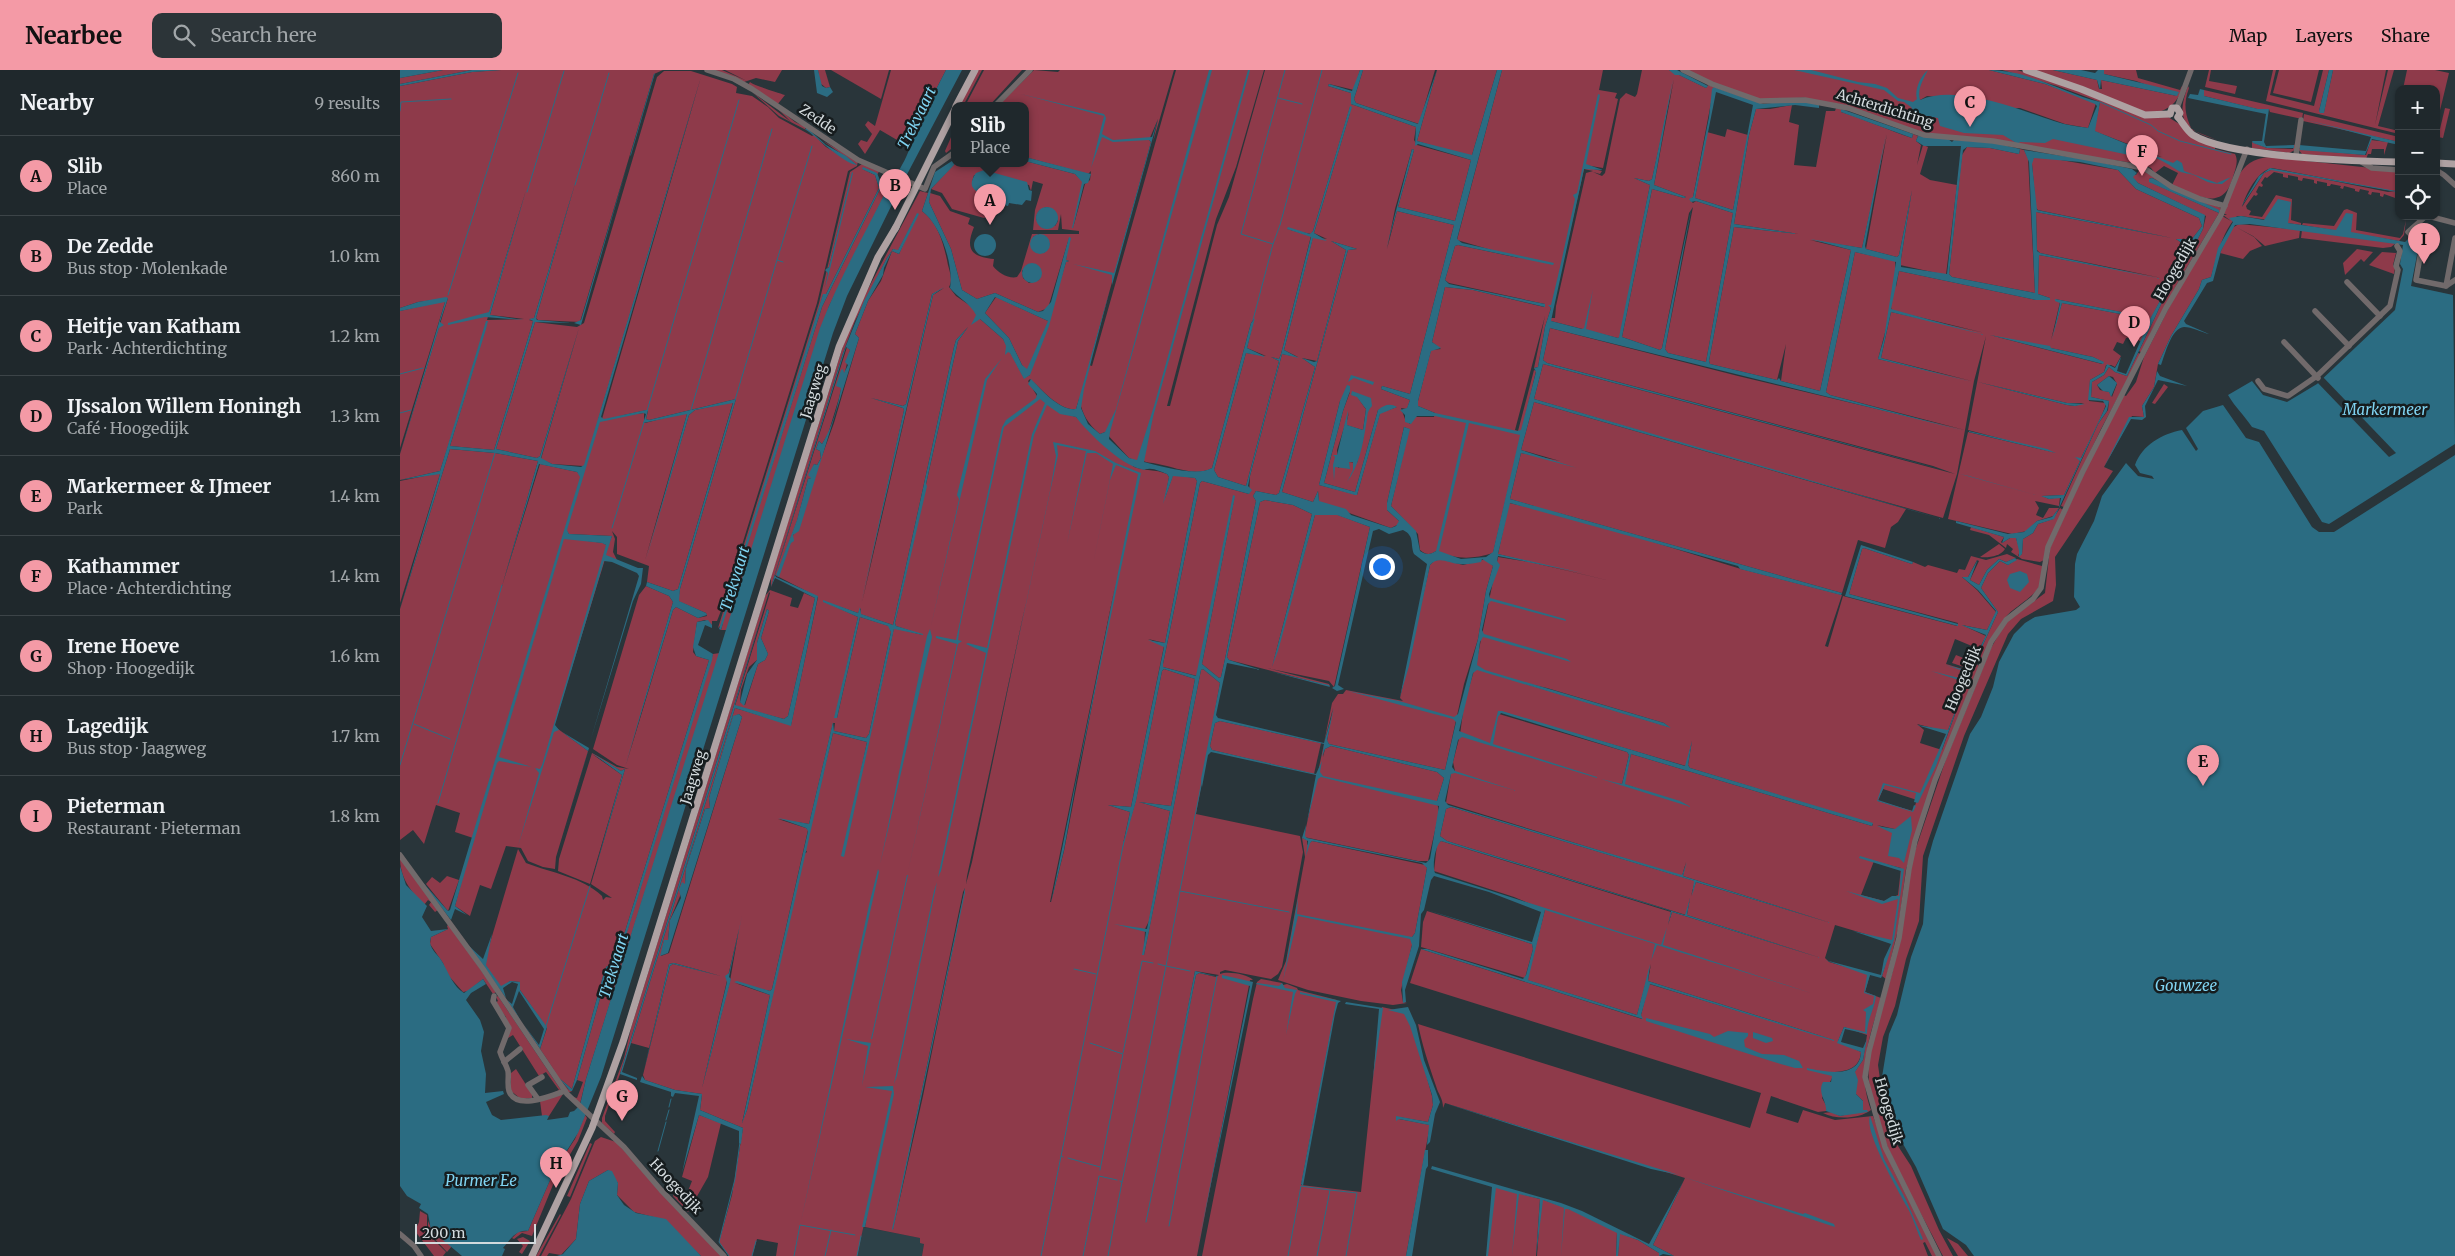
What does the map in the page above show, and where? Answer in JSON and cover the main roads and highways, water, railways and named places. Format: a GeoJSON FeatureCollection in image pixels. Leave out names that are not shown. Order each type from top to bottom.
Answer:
{"type":"FeatureCollection","features":[{"type":"Feature","properties":{"kind":"main road"},"geometry":{"type":"LineString","coordinates":[[959,102],[975,70]]}},
{"type":"Feature","properties":{"kind":"main road"},"geometry":{"type":"LineString","coordinates":[[2026,70],[2081,89],[2145,116],[2170,114],[2172,117],[2178,117],[2196,136],[2218,144],[2248,150],[2296,155],[2360,161],[2395,162]]}},
{"type":"Feature","properties":{"kind":"main road"},"geometry":{"type":"LineString","coordinates":[[2170,114],[2172,108],[2177,108],[2180,113],[2178,117]]}},
{"type":"Feature","properties":{"kind":"main road","name":"Jaagweg"},"geometry":{"type":"LineString","coordinates":[[532,1256],[543,1236],[547,1222],[572,1168],[578,1159],[624,1042],[840,346],[859,299],[892,239],[896,227],[935,148],[943,139],[951,119]]}},
{"type":"Feature","properties":{"kind":"main road"},"geometry":{"type":"LineString","coordinates":[[2440,163],[2455,164]]}},
{"type":"Feature","properties":{"kind":"water"},"geometry":{"type":"Polygon","coordinates":[[[400,70],[443,70],[400,78],[400,70]]]}},
{"type":"Feature","properties":{"kind":"water"},"geometry":{"type":"Polygon","coordinates":[[[472,70],[501,70],[472,72],[400,86],[400,84],[472,70]]]}},
{"type":"Feature","properties":{"kind":"water"},"geometry":{"type":"Polygon","coordinates":[[[814,70],[818,70],[822,86],[830,87],[833,92],[827,97],[817,93],[814,70]]]}},
{"type":"Feature","properties":{"kind":"water","name":"Purmer Ee"},"geometry":{"type":"Polygon","coordinates":[[[946,70],[962,70],[903,182],[847,296],[833,333],[601,1077],[578,1133],[554,1171],[528,1231],[520,1232],[513,1236],[503,1248],[505,1249],[502,1256],[462,1256],[431,1230],[428,1214],[419,1208],[421,1204],[407,1196],[400,1186],[400,866],[406,885],[427,906],[422,917],[431,931],[448,929],[431,937],[430,942],[454,983],[464,993],[483,979],[486,984],[471,993],[466,1000],[480,1020],[484,1032],[481,1051],[486,1074],[485,1093],[503,1091],[504,1094],[486,1102],[492,1115],[501,1120],[546,1115],[549,1116],[547,1120],[568,1117],[570,1112],[580,1105],[586,1079],[820,328],[851,259],[905,159],[911,138],[946,70]]]}},
{"type":"Feature","properties":{"kind":"water"},"geometry":{"type":"Polygon","coordinates":[[[1209,70],[1212,70],[1110,432],[1109,439],[1129,458],[1137,460],[1154,406],[1248,70],[1250,70],[1153,417],[1144,462],[1188,471],[1212,468],[1251,323],[1255,318],[1247,348],[1266,357],[1246,353],[1214,470],[1218,477],[1246,486],[1279,361],[1271,357],[1279,359],[1281,354],[1311,237],[1287,229],[1288,227],[1310,234],[1313,231],[1350,106],[1352,107],[1314,233],[1327,241],[1313,238],[1284,350],[1299,358],[1282,354],[1250,476],[1248,486],[1252,490],[1249,494],[1202,481],[1200,483],[1163,664],[1163,667],[1196,676],[1233,495],[1235,496],[1202,664],[1219,678],[1221,677],[1225,659],[1256,501],[1253,496],[1256,491],[1276,495],[1279,493],[1315,367],[1302,358],[1314,362],[1317,361],[1346,250],[1331,241],[1357,249],[1348,250],[1282,492],[1313,502],[1318,491],[1319,501],[1346,509],[1351,515],[1391,528],[1396,526],[1399,521],[1387,510],[1387,503],[1404,427],[1410,429],[1391,506],[1416,531],[1420,551],[1426,554],[1432,553],[1436,551],[1466,423],[1435,416],[1417,416],[1411,424],[1405,422],[1405,415],[1400,410],[1407,408],[1410,400],[1381,389],[1382,386],[1410,394],[1454,225],[1397,211],[1386,249],[1412,149],[1414,150],[1398,207],[1455,221],[1471,160],[1418,144],[1415,146],[1416,127],[1351,104],[1351,93],[1328,86],[1329,84],[1352,91],[1360,70],[1363,70],[1354,99],[1356,103],[1418,124],[1437,70],[1417,141],[1472,155],[1497,70],[1502,70],[1457,239],[1462,243],[1554,263],[1553,265],[1458,245],[1455,246],[1445,280],[1449,284],[1545,304],[1545,307],[1473,290],[1445,287],[1432,342],[1441,348],[1431,351],[1418,406],[1435,413],[1517,431],[1521,430],[1536,372],[1534,368],[1538,367],[1545,327],[1551,308],[1548,305],[1551,305],[1575,199],[1573,195],[1577,193],[1598,94],[1600,95],[1586,164],[1603,170],[1584,169],[1551,321],[1584,328],[1593,289],[1586,329],[1619,337],[1650,185],[1634,178],[1649,181],[1652,179],[1673,79],[1654,185],[1686,197],[1652,189],[1622,337],[1660,350],[1662,348],[1692,205],[1665,349],[1668,353],[1706,362],[1733,213],[1696,201],[1691,202],[1689,199],[1693,197],[1709,117],[1712,89],[1714,87],[1763,104],[1796,100],[1819,105],[1819,108],[1795,105],[1756,109],[1749,135],[1734,224],[1799,234],[1734,227],[1709,361],[1710,364],[1777,380],[1779,378],[1781,381],[1820,391],[1851,250],[1810,239],[1862,248],[1886,134],[1865,246],[1866,249],[1897,257],[1899,255],[1912,190],[1901,267],[1947,274],[1961,146],[1924,146],[1916,141],[1918,136],[1948,139],[1952,142],[1954,140],[1995,143],[2020,149],[2019,154],[1990,148],[1967,147],[1963,150],[1949,274],[1952,277],[2035,293],[2029,162],[2024,150],[2132,169],[2137,173],[2133,177],[2138,183],[2205,215],[2203,229],[2184,266],[2180,263],[2185,245],[2176,239],[2192,239],[2202,226],[2199,218],[2136,189],[2118,170],[2080,162],[2034,158],[2032,164],[2037,210],[2172,238],[2036,212],[2037,251],[2162,279],[2039,255],[2038,294],[2050,298],[2050,300],[2036,300],[1899,271],[1891,309],[1985,335],[1891,312],[1881,358],[1972,382],[1878,359],[1884,338],[1896,262],[1855,252],[1826,392],[1830,395],[1965,431],[1550,328],[1543,360],[1547,363],[1955,473],[1543,364],[1534,399],[1942,519],[1534,402],[1521,450],[1577,468],[1521,453],[1510,499],[1842,593],[1841,595],[1740,569],[1738,566],[1510,503],[1498,554],[1583,573],[1498,556],[1497,561],[1500,565],[1489,594],[1490,598],[1565,619],[1566,621],[1491,601],[1488,604],[1482,630],[1484,634],[1567,659],[1571,662],[1483,637],[1480,642],[1477,665],[1485,670],[1664,723],[1671,728],[1477,670],[1473,673],[1459,731],[1490,743],[1498,711],[1502,711],[1685,766],[1692,741],[1688,765],[1690,768],[1873,823],[1872,826],[1631,754],[1625,784],[1680,801],[1691,807],[1601,779],[1622,784],[1629,755],[1627,752],[1501,713],[1498,717],[1493,744],[1597,778],[1462,737],[1458,740],[1452,767],[1455,771],[1517,791],[1455,773],[1451,774],[1445,801],[1448,805],[1682,875],[1687,862],[1683,876],[1831,923],[1696,882],[1692,896],[1694,881],[1451,807],[1446,809],[1440,836],[1447,841],[1685,915],[1690,898],[1687,915],[1821,958],[1672,912],[1668,924],[1671,911],[1441,841],[1435,856],[1435,873],[1661,945],[1667,927],[1663,945],[1811,993],[1657,945],[1651,961],[1655,944],[1545,910],[1528,980],[1637,1015],[1650,964],[1648,981],[1834,1041],[1650,984],[1641,1015],[1643,1019],[1421,949],[1427,949],[1523,979],[1526,975],[1533,949],[1532,944],[1427,910],[1532,942],[1541,912],[1489,892],[1434,876],[1431,880],[1424,910],[1421,914],[1419,946],[1405,990],[1406,1002],[1403,1003],[1402,982],[1412,945],[1410,939],[1298,916],[1283,981],[1298,898],[1297,914],[1412,937],[1415,933],[1427,868],[1422,863],[1312,841],[1306,856],[1308,841],[1302,838],[1306,825],[1305,836],[1307,838],[1426,863],[1430,859],[1439,806],[1321,777],[1318,779],[1307,822],[1316,775],[1211,752],[1208,755],[1202,787],[1201,779],[1220,683],[1203,669],[1201,670],[1144,955],[1142,955],[1146,932],[1114,924],[1147,929],[1170,811],[1139,802],[1171,806],[1195,679],[1164,669],[1162,671],[1136,801],[1121,854],[1130,812],[1108,805],[1131,807],[1164,647],[1148,640],[1165,643],[1197,481],[1195,478],[1173,476],[1163,504],[1169,477],[1167,474],[1153,469],[1143,470],[1124,461],[1088,431],[1076,417],[1060,414],[1047,405],[1034,435],[941,871],[938,877],[986,653],[966,644],[987,648],[1032,434],[1045,403],[1040,399],[1004,427],[960,626],[958,640],[962,641],[958,644],[908,871],[957,644],[936,638],[936,636],[956,640],[1002,427],[1006,420],[1036,398],[1037,394],[1028,384],[1031,379],[1063,407],[1076,409],[1110,289],[1084,389],[1081,408],[1088,424],[1100,434],[1105,432],[1116,409],[1209,70]],[[1716,92],[1695,198],[1733,210],[1753,105],[1716,92]],[[1469,423],[1439,551],[1461,559],[1486,557],[1493,552],[1520,435],[1469,423]],[[1265,500],[1260,502],[1227,657],[1229,660],[1261,670],[1227,663],[1216,715],[1218,718],[1324,743],[1334,708],[1327,740],[1329,744],[1445,770],[1456,722],[1453,719],[1348,691],[1399,701],[1454,717],[1458,714],[1478,639],[1486,591],[1493,566],[1482,559],[1481,562],[1465,564],[1441,560],[1430,565],[1409,666],[1400,697],[1427,564],[1414,554],[1411,538],[1407,532],[1403,530],[1389,534],[1379,529],[1373,531],[1338,685],[1344,689],[1337,691],[1332,688],[1335,686],[1370,527],[1337,515],[1315,515],[1272,667],[1312,514],[1293,505],[1265,500]],[[1220,721],[1215,723],[1210,746],[1212,750],[1316,774],[1322,761],[1320,772],[1323,776],[1437,801],[1444,778],[1437,772],[1331,746],[1325,749],[1322,757],[1324,744],[1220,721]]]}},
{"type":"Feature","properties":{"kind":"water"},"geometry":{"type":"Polygon","coordinates":[[[1669,70],[1677,70],[1708,86],[1706,88],[1679,75],[1675,75],[1669,70]]]}},
{"type":"Feature","properties":{"kind":"water"},"geometry":{"type":"Polygon","coordinates":[[[1794,70],[1811,70],[1858,82],[1875,84],[1887,88],[1898,98],[1913,102],[1917,99],[1916,91],[1919,83],[1928,70],[1920,88],[1920,100],[1935,96],[1969,96],[2005,105],[2062,124],[2088,128],[2097,106],[2095,104],[2045,84],[1989,70],[2018,74],[2100,102],[2095,131],[2173,163],[2177,160],[2182,163],[2184,171],[2217,183],[2231,177],[2222,184],[2214,183],[2179,171],[2159,159],[2148,156],[2138,157],[2133,165],[2129,155],[2053,139],[2045,143],[2020,142],[2018,144],[2003,135],[1964,133],[1940,126],[1938,118],[1915,114],[1911,107],[1904,102],[1898,101],[1884,90],[1794,70]]]}},
{"type":"Feature","properties":{"kind":"water"},"geometry":{"type":"Polygon","coordinates":[[[2053,70],[2081,70],[2095,73],[2098,70],[2104,70],[2104,74],[2179,92],[2177,96],[2101,80],[2100,90],[2097,80],[2053,70]]]}},
{"type":"Feature","properties":{"kind":"water"},"geometry":{"type":"Polygon","coordinates":[[[2329,70],[2333,70],[2324,113],[2320,113],[2319,111],[2329,70]]]}},
{"type":"Feature","properties":{"kind":"water"},"geometry":{"type":"Polygon","coordinates":[[[654,74],[631,155],[630,156],[654,74]]]}},
{"type":"Feature","properties":{"kind":"water"},"geometry":{"type":"Polygon","coordinates":[[[701,77],[601,417],[604,419],[648,410],[646,419],[649,420],[736,399],[680,589],[679,601],[707,615],[698,618],[676,607],[673,610],[625,766],[673,602],[669,596],[646,586],[647,582],[673,591],[678,589],[733,403],[695,410],[689,415],[646,560],[687,414],[643,423],[646,414],[643,413],[600,422],[567,530],[569,534],[612,536],[606,555],[638,568],[643,568],[641,584],[633,601],[590,742],[639,576],[637,573],[612,562],[604,561],[555,725],[559,730],[554,732],[518,846],[539,773],[535,768],[540,769],[542,765],[606,545],[564,539],[499,757],[532,767],[499,761],[497,763],[455,906],[467,915],[455,909],[451,920],[418,877],[448,911],[450,910],[580,477],[577,472],[539,464],[502,586],[538,461],[495,453],[450,449],[400,609],[440,474],[400,480],[440,471],[486,321],[488,321],[486,329],[450,446],[494,450],[532,325],[533,321],[529,319],[534,318],[577,177],[536,318],[537,320],[571,323],[535,322],[496,449],[537,458],[540,456],[579,328],[541,458],[552,464],[581,467],[584,465],[701,77]]]}},
{"type":"Feature","properties":{"kind":"water"},"geometry":{"type":"Polygon","coordinates":[[[2200,89],[2204,90],[2204,96],[2258,109],[2269,109],[2264,142],[2266,146],[2294,145],[2294,148],[2267,148],[2253,143],[2252,141],[2262,141],[2266,114],[2188,98],[2190,94],[2198,95],[2200,89]]]}},
{"type":"Feature","properties":{"kind":"water"},"geometry":{"type":"Polygon","coordinates":[[[1021,94],[1104,114],[1106,118],[1102,134],[1113,140],[1152,137],[1158,119],[1112,285],[1112,275],[1073,264],[1114,273],[1151,142],[1149,140],[1113,142],[1102,137],[1091,168],[1104,116],[1021,94]]]}},
{"type":"Feature","properties":{"kind":"water"},"geometry":{"type":"Polygon","coordinates":[[[1841,109],[1913,134],[1912,138],[1841,112],[1841,109]]]}},
{"type":"Feature","properties":{"kind":"water"},"geometry":{"type":"Polygon","coordinates":[[[2306,120],[2395,141],[2395,144],[2372,139],[2365,155],[2300,150],[2299,145],[2366,151],[2371,137],[2306,120]]]}},
{"type":"Feature","properties":{"kind":"water"},"geometry":{"type":"Polygon","coordinates":[[[807,128],[826,145],[846,156],[857,165],[838,155],[805,129],[807,128]]]}},
{"type":"Feature","properties":{"kind":"water"},"geometry":{"type":"Polygon","coordinates":[[[1029,158],[1091,174],[1088,183],[1084,184],[1072,228],[1082,182],[1075,174],[1029,162],[1029,158]]]}},
{"type":"Feature","properties":{"kind":"water"},"geometry":{"type":"Polygon","coordinates":[[[629,159],[581,325],[574,323],[581,320],[629,159]]]}},
{"type":"Feature","properties":{"kind":"water"},"geometry":{"type":"Polygon","coordinates":[[[951,162],[952,167],[931,189],[929,202],[951,249],[962,290],[977,299],[995,293],[1038,312],[1043,311],[1051,302],[1069,237],[1071,238],[1066,260],[1069,261],[1066,262],[1049,326],[1030,375],[1024,379],[1010,353],[1008,352],[1005,355],[1006,346],[1003,339],[980,319],[971,325],[976,315],[971,307],[950,288],[950,269],[945,247],[935,226],[922,211],[935,172],[951,162]],[[995,297],[985,313],[1009,338],[1022,365],[1027,369],[1048,321],[995,297]]]}},
{"type":"Feature","properties":{"kind":"water","name":"Trekvaart"},"geometry":{"type":"Polygon","coordinates":[[[863,167],[877,173],[882,185],[822,307],[721,630],[719,629],[823,294],[826,294],[879,188],[875,175],[862,169],[863,167]]]}},
{"type":"Feature","properties":{"kind":"water"},"geometry":{"type":"Polygon","coordinates":[[[2270,168],[2395,192],[2271,170],[2264,173],[2241,207],[2259,176],[2270,168]]]}},
{"type":"Feature","properties":{"kind":"water"},"geometry":{"type":"Polygon","coordinates":[[[984,170],[1027,182],[1029,190],[1032,191],[1031,201],[1026,200],[1022,205],[1009,203],[1008,206],[992,202],[976,191],[972,185],[972,180],[976,173],[984,170]]]}},
{"type":"Feature","properties":{"kind":"water"},"geometry":{"type":"Polygon","coordinates":[[[852,172],[825,290],[828,273],[825,270],[829,267],[852,172]]]}},
{"type":"Feature","properties":{"kind":"water"},"geometry":{"type":"Polygon","coordinates":[[[2152,178],[2219,210],[2219,213],[2149,182],[2149,179],[2152,178]]]}},
{"type":"Feature","properties":{"kind":"water"},"geometry":{"type":"Polygon","coordinates":[[[527,188],[490,315],[524,320],[485,317],[448,325],[448,323],[489,312],[527,188]]]}},
{"type":"Feature","properties":{"kind":"water","name":"Markermeer"},"geometry":{"type":"Polygon","coordinates":[[[2278,199],[2291,202],[2288,223],[2336,230],[2346,213],[2353,214],[2351,232],[2405,242],[2408,239],[2418,250],[2411,286],[2453,295],[2455,444],[2329,524],[2322,522],[2264,431],[2252,427],[2228,395],[2252,381],[2263,395],[2287,402],[2317,384],[2395,310],[2403,269],[2400,264],[2403,245],[2250,224],[2235,225],[2221,251],[2213,281],[2207,283],[2184,321],[2186,324],[2209,334],[2187,327],[2179,329],[2175,332],[2169,343],[2161,365],[2158,364],[2171,336],[2199,289],[2202,280],[2211,277],[2218,248],[2233,222],[2229,218],[2241,216],[2264,220],[2278,199]]]}},
{"type":"Feature","properties":{"kind":"water"},"geometry":{"type":"Polygon","coordinates":[[[1047,207],[1055,210],[1058,218],[1055,226],[1047,229],[1039,226],[1036,218],[1039,210],[1047,207]]]}},
{"type":"Feature","properties":{"kind":"water"},"geometry":{"type":"Polygon","coordinates":[[[917,213],[919,214],[899,254],[892,251],[884,268],[883,275],[868,301],[855,334],[859,338],[799,531],[793,535],[794,541],[791,543],[779,577],[776,575],[797,520],[808,479],[811,478],[808,475],[814,464],[817,465],[821,458],[820,451],[816,449],[819,441],[822,444],[826,438],[832,424],[841,388],[836,386],[841,370],[843,369],[844,373],[848,365],[845,362],[850,350],[846,347],[775,575],[776,577],[818,596],[791,726],[735,708],[622,1072],[637,1078],[637,1080],[620,1074],[769,592],[735,705],[784,719],[788,716],[815,598],[775,578],[771,587],[843,353],[864,301],[893,249],[898,250],[917,213]]]}},
{"type":"Feature","properties":{"kind":"water"},"geometry":{"type":"Polygon","coordinates":[[[981,234],[989,234],[996,241],[996,249],[989,256],[981,256],[974,249],[974,241],[981,234]]]}},
{"type":"Feature","properties":{"kind":"water"},"geometry":{"type":"Polygon","coordinates":[[[1040,234],[1047,237],[1050,244],[1047,251],[1040,254],[1033,251],[1030,244],[1033,237],[1040,234]]]}},
{"type":"Feature","properties":{"kind":"water"},"geometry":{"type":"Polygon","coordinates":[[[1032,263],[1039,266],[1042,273],[1039,280],[1032,283],[1025,280],[1022,273],[1025,266],[1032,263]]]}},
{"type":"Feature","properties":{"kind":"water"},"geometry":{"type":"Polygon","coordinates":[[[2178,269],[2181,271],[2166,294],[2127,376],[2115,372],[2109,367],[2104,375],[2092,382],[2091,397],[2109,401],[2107,411],[2098,424],[2054,519],[2038,524],[2033,533],[2023,539],[2022,554],[2019,557],[2016,538],[2010,538],[2002,543],[2004,537],[1956,523],[1956,521],[2008,534],[2024,532],[2037,521],[2052,517],[2059,508],[2061,498],[2049,499],[2041,496],[2064,495],[2080,461],[2075,457],[2081,458],[2106,406],[2103,401],[2088,400],[2090,380],[2104,372],[2107,364],[2115,368],[2121,357],[2117,371],[2126,374],[2150,319],[2168,286],[2166,278],[2171,277],[2178,269]]]}},
{"type":"Feature","properties":{"kind":"water"},"geometry":{"type":"Polygon","coordinates":[[[944,287],[933,295],[861,603],[904,410],[903,408],[871,398],[903,406],[906,404],[932,294],[944,287]]]}},
{"type":"Feature","properties":{"kind":"water"},"geometry":{"type":"Polygon","coordinates":[[[448,298],[440,322],[444,325],[439,328],[400,454],[445,302],[400,311],[400,308],[418,302],[448,298]]]}},
{"type":"Feature","properties":{"kind":"water"},"geometry":{"type":"Polygon","coordinates":[[[2055,299],[2147,317],[2147,319],[2062,303],[2052,340],[2060,303],[2055,301],[2055,299]]]}},
{"type":"Feature","properties":{"kind":"water"},"geometry":{"type":"Polygon","coordinates":[[[968,327],[958,341],[895,623],[896,626],[923,635],[894,629],[844,857],[841,856],[867,742],[833,733],[747,1110],[742,1124],[770,995],[734,982],[737,981],[770,991],[772,989],[808,831],[806,828],[778,818],[809,824],[833,722],[834,731],[866,738],[869,734],[891,632],[888,626],[860,617],[837,718],[834,718],[858,617],[823,602],[823,600],[858,613],[860,607],[861,614],[893,625],[954,347],[956,340],[968,327]]]}},
{"type":"Feature","properties":{"kind":"water"},"geometry":{"type":"Polygon","coordinates":[[[1990,335],[2050,346],[2051,348],[2093,357],[2104,362],[2103,364],[1990,335]]]}},
{"type":"Feature","properties":{"kind":"water"},"geometry":{"type":"Polygon","coordinates":[[[1002,358],[987,380],[931,626],[959,499],[957,495],[985,379],[1002,358]]]}},
{"type":"Feature","properties":{"kind":"water"},"geometry":{"type":"Polygon","coordinates":[[[2157,371],[2160,376],[2187,386],[2158,380],[2145,406],[2146,417],[2142,420],[2131,419],[2104,467],[2129,417],[2144,417],[2142,406],[2154,387],[2157,371]]]}},
{"type":"Feature","properties":{"kind":"water"},"geometry":{"type":"Polygon","coordinates":[[[1351,375],[1374,382],[1373,385],[1354,378],[1348,382],[1351,375]]]}},
{"type":"Feature","properties":{"kind":"water"},"geometry":{"type":"Polygon","coordinates":[[[2109,376],[2117,383],[2111,397],[2109,392],[2103,391],[2097,385],[2109,376]]]}},
{"type":"Feature","properties":{"kind":"water"},"geometry":{"type":"Polygon","coordinates":[[[1978,382],[2067,403],[2085,404],[2067,405],[1978,382]]]}},
{"type":"Feature","properties":{"kind":"water"},"geometry":{"type":"Polygon","coordinates":[[[1347,385],[1350,386],[1350,391],[1324,483],[1355,492],[1378,410],[1387,405],[1397,407],[1380,414],[1357,495],[1319,485],[1340,401],[1347,385]]]}},
{"type":"Feature","properties":{"kind":"water"},"geometry":{"type":"Polygon","coordinates":[[[1352,391],[1371,398],[1372,406],[1368,413],[1362,447],[1355,469],[1347,482],[1353,470],[1353,462],[1349,462],[1350,469],[1335,467],[1334,481],[1333,465],[1335,457],[1333,455],[1337,455],[1348,410],[1347,425],[1363,430],[1366,409],[1357,397],[1351,395],[1352,391]]]}},
{"type":"Feature","properties":{"kind":"water","name":"Gouwzee"},"geometry":{"type":"Polygon","coordinates":[[[2223,405],[2246,438],[2259,442],[2312,527],[2319,532],[2334,532],[2455,455],[2455,1256],[1974,1256],[1966,1245],[1943,1229],[1916,1167],[1898,1135],[1882,1077],[1889,1034],[1897,1015],[1911,957],[1923,924],[1928,859],[1933,841],[1970,734],[1981,717],[1993,687],[1999,662],[2014,634],[2025,623],[2035,617],[2076,610],[2080,607],[2074,597],[2075,564],[2077,554],[2094,521],[2102,496],[2126,463],[2138,476],[2154,479],[2152,476],[2140,473],[2135,465],[2142,452],[2148,446],[2167,434],[2182,430],[2196,451],[2198,449],[2186,428],[2203,411],[2223,405]]]}},
{"type":"Feature","properties":{"kind":"water"},"geometry":{"type":"Polygon","coordinates":[[[1969,432],[2047,449],[2056,453],[1969,432]]]}},
{"type":"Feature","properties":{"kind":"water"},"geometry":{"type":"Polygon","coordinates":[[[1053,442],[1095,451],[1116,463],[1141,473],[1077,777],[1064,850],[1051,903],[1138,474],[1116,465],[1110,480],[1094,559],[1113,464],[1096,453],[1087,453],[1067,544],[1086,451],[1057,445],[1058,455],[966,884],[1050,491],[1056,456],[1053,442]]]}},
{"type":"Feature","properties":{"kind":"water"},"geometry":{"type":"Polygon","coordinates":[[[1960,474],[1969,476],[2036,495],[1960,474]]]}},
{"type":"Feature","properties":{"kind":"water"},"geometry":{"type":"Polygon","coordinates":[[[1861,545],[1913,562],[1912,564],[1864,548],[1862,549],[1849,594],[1958,624],[1958,626],[1845,596],[1861,545]]]}},
{"type":"Feature","properties":{"kind":"water"},"geometry":{"type":"Polygon","coordinates":[[[2015,558],[2017,560],[2008,565],[2000,561],[1988,573],[1981,588],[1998,612],[1976,660],[1986,635],[1961,625],[1987,630],[1996,611],[1978,590],[1962,577],[1968,577],[1978,559],[1970,580],[1979,585],[1987,570],[1999,559],[2006,562],[2015,558]]]}},
{"type":"Feature","properties":{"kind":"water"},"geometry":{"type":"Polygon","coordinates":[[[2020,571],[2027,574],[2029,582],[2020,592],[2010,588],[2007,580],[2010,574],[2020,571]]]}},
{"type":"Feature","properties":{"kind":"water"},"geometry":{"type":"Polygon","coordinates":[[[767,609],[769,611],[761,638],[768,654],[765,660],[758,664],[744,706],[740,702],[747,674],[757,660],[757,643],[767,609]]]}},
{"type":"Feature","properties":{"kind":"water"},"geometry":{"type":"Polygon","coordinates":[[[708,620],[712,628],[705,625],[698,645],[713,654],[712,660],[620,955],[614,970],[608,970],[577,1080],[572,1091],[570,1091],[559,1078],[572,1089],[605,969],[607,966],[614,967],[709,660],[696,656],[693,647],[697,622],[708,620]]]}},
{"type":"Feature","properties":{"kind":"water"},"geometry":{"type":"Polygon","coordinates":[[[930,629],[932,637],[880,865],[927,636],[930,629]]]}},
{"type":"Feature","properties":{"kind":"water"},"geometry":{"type":"Polygon","coordinates":[[[1974,662],[1936,766],[1918,803],[1914,802],[1916,793],[1885,785],[1878,800],[1912,811],[1914,805],[1916,806],[1913,812],[1877,801],[1883,783],[1920,793],[1946,734],[1917,725],[1948,730],[1965,686],[1965,682],[1931,671],[1967,680],[1969,673],[1946,665],[1969,671],[1974,662]]]}},
{"type":"Feature","properties":{"kind":"water"},"geometry":{"type":"Polygon","coordinates":[[[1265,670],[1329,685],[1330,687],[1265,670]]]}},
{"type":"Feature","properties":{"kind":"water"},"geometry":{"type":"Polygon","coordinates":[[[739,714],[742,717],[668,953],[660,956],[664,940],[668,940],[670,920],[681,898],[679,890],[682,882],[685,884],[686,868],[705,809],[710,808],[709,798],[733,716],[739,714]]]}},
{"type":"Feature","properties":{"kind":"water"},"geometry":{"type":"Polygon","coordinates":[[[562,732],[589,748],[554,868],[588,751],[562,732]]]}},
{"type":"Feature","properties":{"kind":"water"},"geometry":{"type":"Polygon","coordinates":[[[592,753],[621,771],[625,769],[591,884],[622,775],[592,753]]]}},
{"type":"Feature","properties":{"kind":"water"},"geometry":{"type":"Polygon","coordinates":[[[1911,816],[1912,830],[1904,863],[1899,858],[1888,856],[1892,833],[1877,826],[1895,829],[1911,816]]]}},
{"type":"Feature","properties":{"kind":"water"},"geometry":{"type":"Polygon","coordinates":[[[1860,856],[1904,869],[1894,940],[1881,978],[1870,975],[1865,992],[1876,996],[1867,1034],[1845,1029],[1841,1042],[1863,1048],[1867,1039],[1863,1060],[1855,1072],[1858,1080],[1856,1094],[1863,1101],[1863,1110],[1868,1112],[1840,1116],[1826,1111],[1821,1090],[1823,1082],[1831,1082],[1832,1076],[1807,1070],[1807,1068],[1840,1072],[1855,1066],[1859,1061],[1861,1052],[1837,1043],[1844,1027],[1865,1032],[1866,1012],[1863,1010],[1873,1004],[1874,996],[1864,993],[1867,975],[1825,960],[1881,975],[1884,959],[1891,944],[1853,931],[1892,940],[1898,899],[1882,904],[1846,891],[1884,901],[1892,896],[1899,896],[1901,871],[1859,858],[1860,856]]]}},
{"type":"Feature","properties":{"kind":"water"},"geometry":{"type":"Polygon","coordinates":[[[878,869],[879,872],[801,1221],[869,905],[878,869]]]}},
{"type":"Feature","properties":{"kind":"water"},"geometry":{"type":"Polygon","coordinates":[[[907,875],[908,875],[871,1039],[907,875]]]}},
{"type":"Feature","properties":{"kind":"water"},"geometry":{"type":"Polygon","coordinates":[[[937,882],[897,1076],[894,1084],[934,891],[937,882]]]}},
{"type":"Feature","properties":{"kind":"water"},"geometry":{"type":"Polygon","coordinates":[[[965,888],[965,893],[893,1230],[892,1229],[965,888]]]}},
{"type":"Feature","properties":{"kind":"water"},"geometry":{"type":"Polygon","coordinates":[[[742,916],[729,977],[731,979],[702,1088],[727,982],[725,976],[729,973],[742,916]]]}},
{"type":"Feature","properties":{"kind":"water"},"geometry":{"type":"Polygon","coordinates":[[[492,934],[486,965],[501,986],[510,981],[520,982],[520,990],[547,1027],[540,1049],[524,1025],[539,1045],[544,1029],[519,991],[513,1007],[522,1023],[507,1000],[512,1004],[518,984],[512,982],[503,988],[506,998],[468,945],[483,959],[492,934]]]}},
{"type":"Feature","properties":{"kind":"water"},"geometry":{"type":"Polygon","coordinates":[[[674,963],[720,976],[673,964],[670,966],[644,1070],[669,964],[674,963]]]}},
{"type":"Feature","properties":{"kind":"water"},"geometry":{"type":"Polygon","coordinates":[[[1195,971],[1219,977],[1199,973],[1196,975],[1169,1113],[1170,1097],[1195,971]]]}},
{"type":"Feature","properties":{"kind":"water"},"geometry":{"type":"Polygon","coordinates":[[[1222,975],[1253,982],[1196,1256],[1250,986],[1222,978],[1222,975]]]}},
{"type":"Feature","properties":{"kind":"water"},"geometry":{"type":"Polygon","coordinates":[[[1257,983],[1279,986],[1282,983],[1285,988],[1297,990],[1286,1035],[1293,992],[1257,983]]]}},
{"type":"Feature","properties":{"kind":"water"},"geometry":{"type":"Polygon","coordinates":[[[1300,992],[1341,1001],[1338,1003],[1335,1014],[1303,1186],[1301,1184],[1336,1002],[1300,994],[1300,992]]]}},
{"type":"Feature","properties":{"kind":"water"},"geometry":{"type":"Polygon","coordinates":[[[1346,1002],[1383,1008],[1373,1079],[1379,1009],[1345,1004],[1346,1002]]]}},
{"type":"Feature","properties":{"kind":"water"},"geometry":{"type":"Polygon","coordinates":[[[1408,1007],[1416,1025],[1424,1060],[1440,1102],[1435,1114],[1430,1142],[1427,1145],[1429,1125],[1399,1119],[1396,1121],[1396,1116],[1428,1122],[1433,1105],[1432,1095],[1410,1026],[1404,1014],[1388,1010],[1408,1007]]]}},
{"type":"Feature","properties":{"kind":"water"},"geometry":{"type":"Polygon","coordinates":[[[1646,1018],[1710,1034],[1714,1037],[1728,1031],[1748,1033],[1744,1040],[1745,1047],[1762,1054],[1784,1055],[1799,1061],[1803,1068],[1795,1068],[1774,1062],[1646,1021],[1646,1018]]]}},
{"type":"Feature","properties":{"kind":"water"},"geometry":{"type":"Polygon","coordinates":[[[1753,1032],[1772,1038],[1773,1041],[1766,1043],[1753,1038],[1753,1032]]]}},
{"type":"Feature","properties":{"kind":"water"},"geometry":{"type":"Polygon","coordinates":[[[846,1039],[871,1043],[862,1086],[868,1046],[846,1039]]]}},
{"type":"Feature","properties":{"kind":"water"},"geometry":{"type":"Polygon","coordinates":[[[642,1076],[645,1080],[675,1090],[702,1094],[700,1110],[743,1128],[741,1144],[739,1143],[739,1131],[699,1115],[682,1173],[699,1096],[675,1093],[673,1097],[671,1092],[640,1082],[642,1076]]]}},
{"type":"Feature","properties":{"kind":"water"},"geometry":{"type":"Polygon","coordinates":[[[893,1086],[894,1094],[865,1227],[862,1227],[892,1091],[865,1087],[893,1086]]]}},
{"type":"Feature","properties":{"kind":"water"},"geometry":{"type":"Polygon","coordinates":[[[1444,1103],[1679,1175],[1651,1169],[1444,1103]]]}},
{"type":"Feature","properties":{"kind":"water"},"geometry":{"type":"Polygon","coordinates":[[[1870,1116],[1884,1159],[1906,1200],[1923,1239],[1921,1240],[1872,1135],[1869,1124],[1870,1116]]]}},
{"type":"Feature","properties":{"kind":"water"},"geometry":{"type":"Polygon","coordinates":[[[1425,1150],[1428,1150],[1428,1166],[1412,1256],[1406,1256],[1425,1150]]]}},
{"type":"Feature","properties":{"kind":"water"},"geometry":{"type":"Polygon","coordinates":[[[1432,1166],[1561,1203],[1582,1211],[1649,1244],[1683,1182],[1653,1245],[1674,1256],[1663,1254],[1659,1256],[1659,1253],[1638,1240],[1620,1234],[1618,1256],[1616,1256],[1617,1233],[1565,1209],[1561,1256],[1564,1208],[1543,1200],[1536,1256],[1540,1199],[1519,1194],[1512,1256],[1517,1194],[1496,1188],[1488,1256],[1486,1256],[1492,1187],[1431,1169],[1432,1166]]]}},
{"type":"Feature","properties":{"kind":"water"},"geometry":{"type":"Polygon","coordinates":[[[608,1170],[612,1171],[618,1183],[617,1195],[624,1205],[636,1213],[666,1219],[701,1256],[557,1256],[563,1254],[576,1239],[580,1204],[589,1181],[608,1170]]]}},
{"type":"Feature","properties":{"kind":"water"},"geometry":{"type":"Polygon","coordinates":[[[1683,1177],[1803,1214],[1805,1213],[1834,1224],[1835,1227],[1683,1177]]]}},
{"type":"Feature","properties":{"kind":"waterway"},"geometry":{"type":"LineString","coordinates":[[1285,70],[1241,234],[1273,244],[1280,225],[1322,70]]}},
{"type":"Feature","properties":{"kind":"waterway"},"geometry":{"type":"LineString","coordinates":[[527,192],[564,71]]}},
{"type":"Feature","properties":{"kind":"waterway"},"geometry":{"type":"LineString","coordinates":[[448,295],[518,73]]}},
{"type":"Feature","properties":{"kind":"waterway"},"geometry":{"type":"LineString","coordinates":[[575,185],[609,73]]}},
{"type":"Feature","properties":{"kind":"waterway"},"geometry":{"type":"LineString","coordinates":[[1278,98],[1302,104]]}},
{"type":"Feature","properties":{"kind":"waterway"},"geometry":{"type":"LineString","coordinates":[[400,111],[401,102],[451,99]]}},
{"type":"Feature","properties":{"kind":"waterway"},"geometry":{"type":"LineString","coordinates":[[647,411],[739,100]]}},
{"type":"Feature","properties":{"kind":"waterway"},"geometry":{"type":"LineString","coordinates":[[2100,102],[2151,125],[2158,131],[2180,141],[2231,154]]}},
{"type":"Feature","properties":{"kind":"waterway"},"geometry":{"type":"LineString","coordinates":[[691,410],[772,129]]}},
{"type":"Feature","properties":{"kind":"waterway"},"geometry":{"type":"LineString","coordinates":[[783,262],[777,260],[812,146]]}},
{"type":"Feature","properties":{"kind":"waterway"},"geometry":{"type":"LineString","coordinates":[[1253,320],[1273,244]]}},
{"type":"Feature","properties":{"kind":"waterway"},"geometry":{"type":"LineString","coordinates":[[735,400],[777,260]]}},
{"type":"Feature","properties":{"kind":"waterway"},"geometry":{"type":"LineString","coordinates":[[400,374],[423,368]]}},
{"type":"Feature","properties":{"kind":"waterway"},"geometry":{"type":"LineString","coordinates":[[400,413],[411,410]]}},
{"type":"Feature","properties":{"kind":"waterway"},"geometry":{"type":"LineString","coordinates":[[612,528],[644,422]]}},
{"type":"Feature","properties":{"kind":"waterway"},"geometry":{"type":"LineString","coordinates":[[400,765],[495,453]]}},
{"type":"Feature","properties":{"kind":"waterway"},"geometry":{"type":"LineString","coordinates":[[438,803],[502,585]]}},
{"type":"Feature","properties":{"kind":"waterway"},"geometry":{"type":"LineString","coordinates":[[414,724],[450,739]]}},
{"type":"Feature","properties":{"kind":"waterway"},"geometry":{"type":"LineString","coordinates":[[1180,890],[1202,781]]}},
{"type":"Feature","properties":{"kind":"waterway"},"geometry":{"type":"LineString","coordinates":[[1061,1156],[1124,841]]}},
{"type":"Feature","properties":{"kind":"waterway"},"geometry":{"type":"LineString","coordinates":[[546,1026],[590,886]]}},
{"type":"Feature","properties":{"kind":"waterway"},"geometry":{"type":"LineString","coordinates":[[1158,964],[1166,966],[1180,891],[1289,912]]}},
{"type":"Feature","properties":{"kind":"waterway"},"geometry":{"type":"LineString","coordinates":[[1123,1053],[1142,961],[1153,963]]}},
{"type":"Feature","properties":{"kind":"waterway"},"geometry":{"type":"LineString","coordinates":[[1122,1182],[1166,966],[1190,971]]}},
{"type":"Feature","properties":{"kind":"waterway"},"geometry":{"type":"LineString","coordinates":[[1074,969],[1096,974]]}},
{"type":"Feature","properties":{"kind":"waterway"},"geometry":{"type":"LineString","coordinates":[[1169,1226],[1217,976]]}},
{"type":"Feature","properties":{"kind":"waterway"},"geometry":{"type":"LineString","coordinates":[[1090,1043],[1123,1054],[1100,1170]]}},
{"type":"Feature","properties":{"kind":"waterway"},"geometry":{"type":"LineString","coordinates":[[669,1107],[671,1099]]}},
{"type":"Feature","properties":{"kind":"waterway"},"geometry":{"type":"LineString","coordinates":[[1146,1222],[1170,1104]]}},
{"type":"Feature","properties":{"kind":"waterway"},"geometry":{"type":"LineString","coordinates":[[666,1120],[669,1110]]}},
{"type":"Feature","properties":{"kind":"waterway"},"geometry":{"type":"LineString","coordinates":[[658,1151],[666,1122]]}},
{"type":"Feature","properties":{"kind":"waterway"},"geometry":{"type":"LineString","coordinates":[[729,1256],[719,1242],[735,1179],[740,1142]]}},
{"type":"Feature","properties":{"kind":"waterway"},"geometry":{"type":"LineString","coordinates":[[1041,1256],[1061,1156],[1063,1157]]}},
{"type":"Feature","properties":{"kind":"waterway"},"geometry":{"type":"LineString","coordinates":[[1068,1158],[1100,1167]]}},
{"type":"Feature","properties":{"kind":"waterway"},"geometry":{"type":"LineString","coordinates":[[1083,1256],[1099,1176],[1117,1180]]}},
{"type":"Feature","properties":{"kind":"waterway"},"geometry":{"type":"LineString","coordinates":[[1108,1256],[1122,1182],[1120,1181]]}},
{"type":"Feature","properties":{"kind":"waterway"},"geometry":{"type":"LineString","coordinates":[[1288,1256],[1301,1186],[1330,1190],[1317,1256]]}},
{"type":"Feature","properties":{"kind":"waterway"},"geometry":{"type":"LineString","coordinates":[[1330,1190],[1357,1193],[1346,1256]]}},
{"type":"Feature","properties":{"kind":"waterway"},"geometry":{"type":"LineString","coordinates":[[794,1256],[800,1225],[855,1235]]}},
{"type":"Feature","properties":{"kind":"waterway"},"geometry":{"type":"LineString","coordinates":[[825,1256],[831,1230]]}},
{"type":"Feature","properties":{"kind":"waterway"},"geometry":{"type":"LineString","coordinates":[[857,1256],[861,1236]]}},
{"type":"Feature","properties":{"kind":"waterway"},"geometry":{"type":"LineString","coordinates":[[752,1256],[756,1241]]}},
{"type":"Feature","properties":{"kind":"place","name":"Heitje van Katham"},"geometry":{"type":"Point","coordinates":[1970,127]}},
{"type":"Feature","properties":{"kind":"place","name":"Kathammer"},"geometry":{"type":"Point","coordinates":[2142,176]}},
{"type":"Feature","properties":{"kind":"place","name":"De Zedde"},"geometry":{"type":"Point","coordinates":[895,210]}},
{"type":"Feature","properties":{"kind":"place","name":"Slib"},"geometry":{"type":"Point","coordinates":[990,225]}},
{"type":"Feature","properties":{"kind":"place","name":"Pieterman"},"geometry":{"type":"Point","coordinates":[2424,264]}},
{"type":"Feature","properties":{"kind":"place","name":"IJssalon Willem Honingh"},"geometry":{"type":"Point","coordinates":[2134,347]}},
{"type":"Feature","properties":{"kind":"place","name":"Markermeer & IJmeer"},"geometry":{"type":"Point","coordinates":[2203,786]}},
{"type":"Feature","properties":{"kind":"place","name":"Irene Hoeve"},"geometry":{"type":"Point","coordinates":[622,1121]}},
{"type":"Feature","properties":{"kind":"place","name":"Lagedijk"},"geometry":{"type":"Point","coordinates":[556,1188]}}]}
